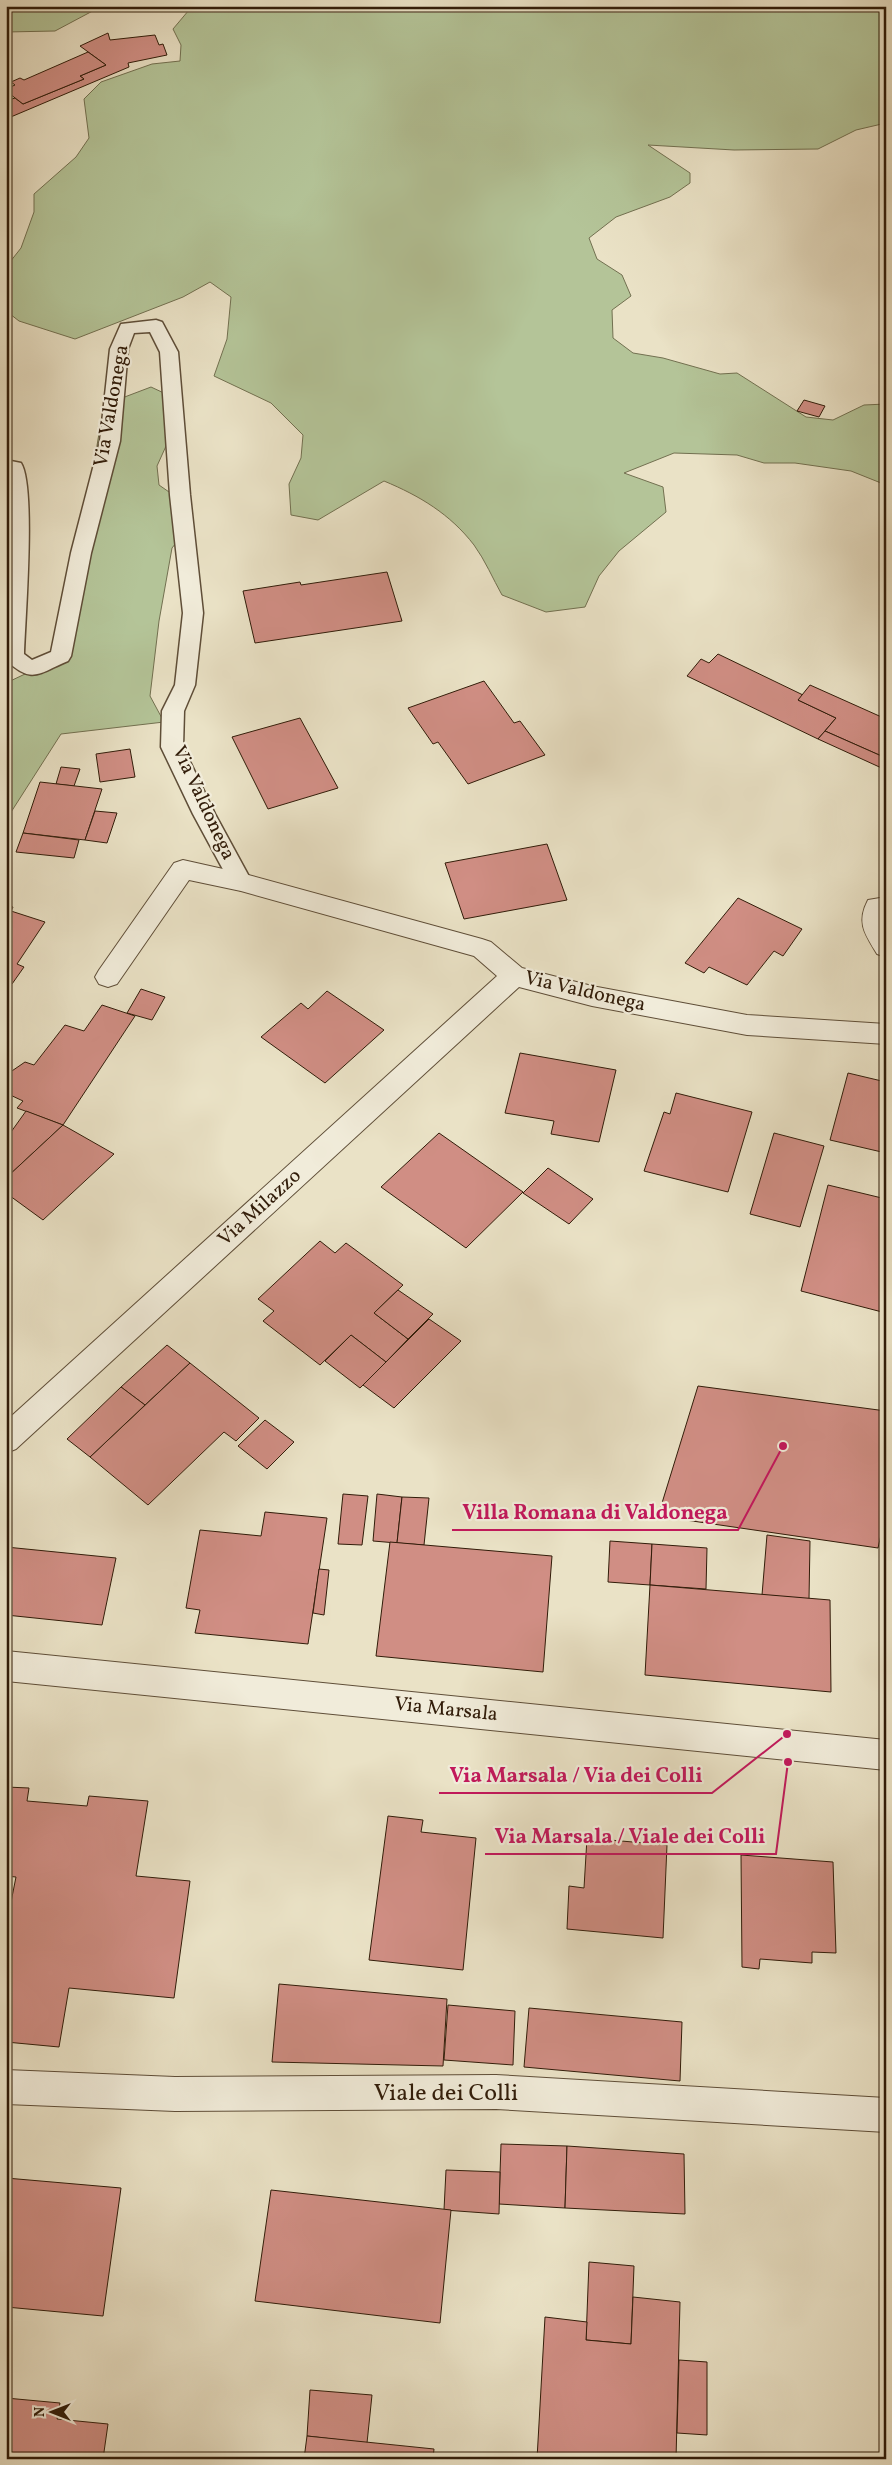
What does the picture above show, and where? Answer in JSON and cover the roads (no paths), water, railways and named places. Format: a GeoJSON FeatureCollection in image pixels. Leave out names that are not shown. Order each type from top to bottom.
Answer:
{"type":"FeatureCollection","features":[{"type":"Feature","properties":{"kind":"street","name":"Via Valdonega"},"geometry":{"type":"LineString","coordinates":[[108,977],[184,869],[241,882],[482,949],[514,976],[592,996],[748,1025],[886,1034]]}},
{"type":"Feature","properties":{"kind":"street"},"geometry":{"type":"LineString","coordinates":[[886,906],[876,907],[874,927],[886,947]]}},
{"type":"Feature","properties":{"kind":"street","name":"Via Milazzo"},"geometry":{"type":"LineString","coordinates":[[6,1440],[514,976]]}},
{"type":"Feature","properties":{"kind":"street","name":"Via Marsala"},"geometry":{"type":"LineString","coordinates":[[6,1666],[886,1755]]}},
{"type":"Feature","properties":{"kind":"street","name":"Viale dei Colli"},"geometry":{"type":"LineString","coordinates":[[6,2087],[175,2094],[496,2092],[886,2115]]}},
{"type":"Feature","properties":{"kind":"lane","name":"Via Valdonega"},"geometry":{"type":"LineString","coordinates":[[6,466],[14,467],[19,498],[14,656],[29,670],[61,656],[81,553],[110,441],[122,342],[127,328],[156,326],[169,352],[180,495],[193,613],[185,685],[173,711],[172,747],[204,814],[241,882]]}},
{"type":"Feature","properties":{"kind":"place","name":"Villa Romana di Valdonega"},"geometry":{"type":"Point","coordinates":[783,1446]}},
{"type":"Feature","properties":{"kind":"place","name":"Via Marsala / Via dei Colli"},"geometry":{"type":"Point","coordinates":[787,1734]}},
{"type":"Feature","properties":{"kind":"place","name":"Via Marsala / Viale dei Colli"},"geometry":{"type":"Point","coordinates":[788,1762]}}]}
